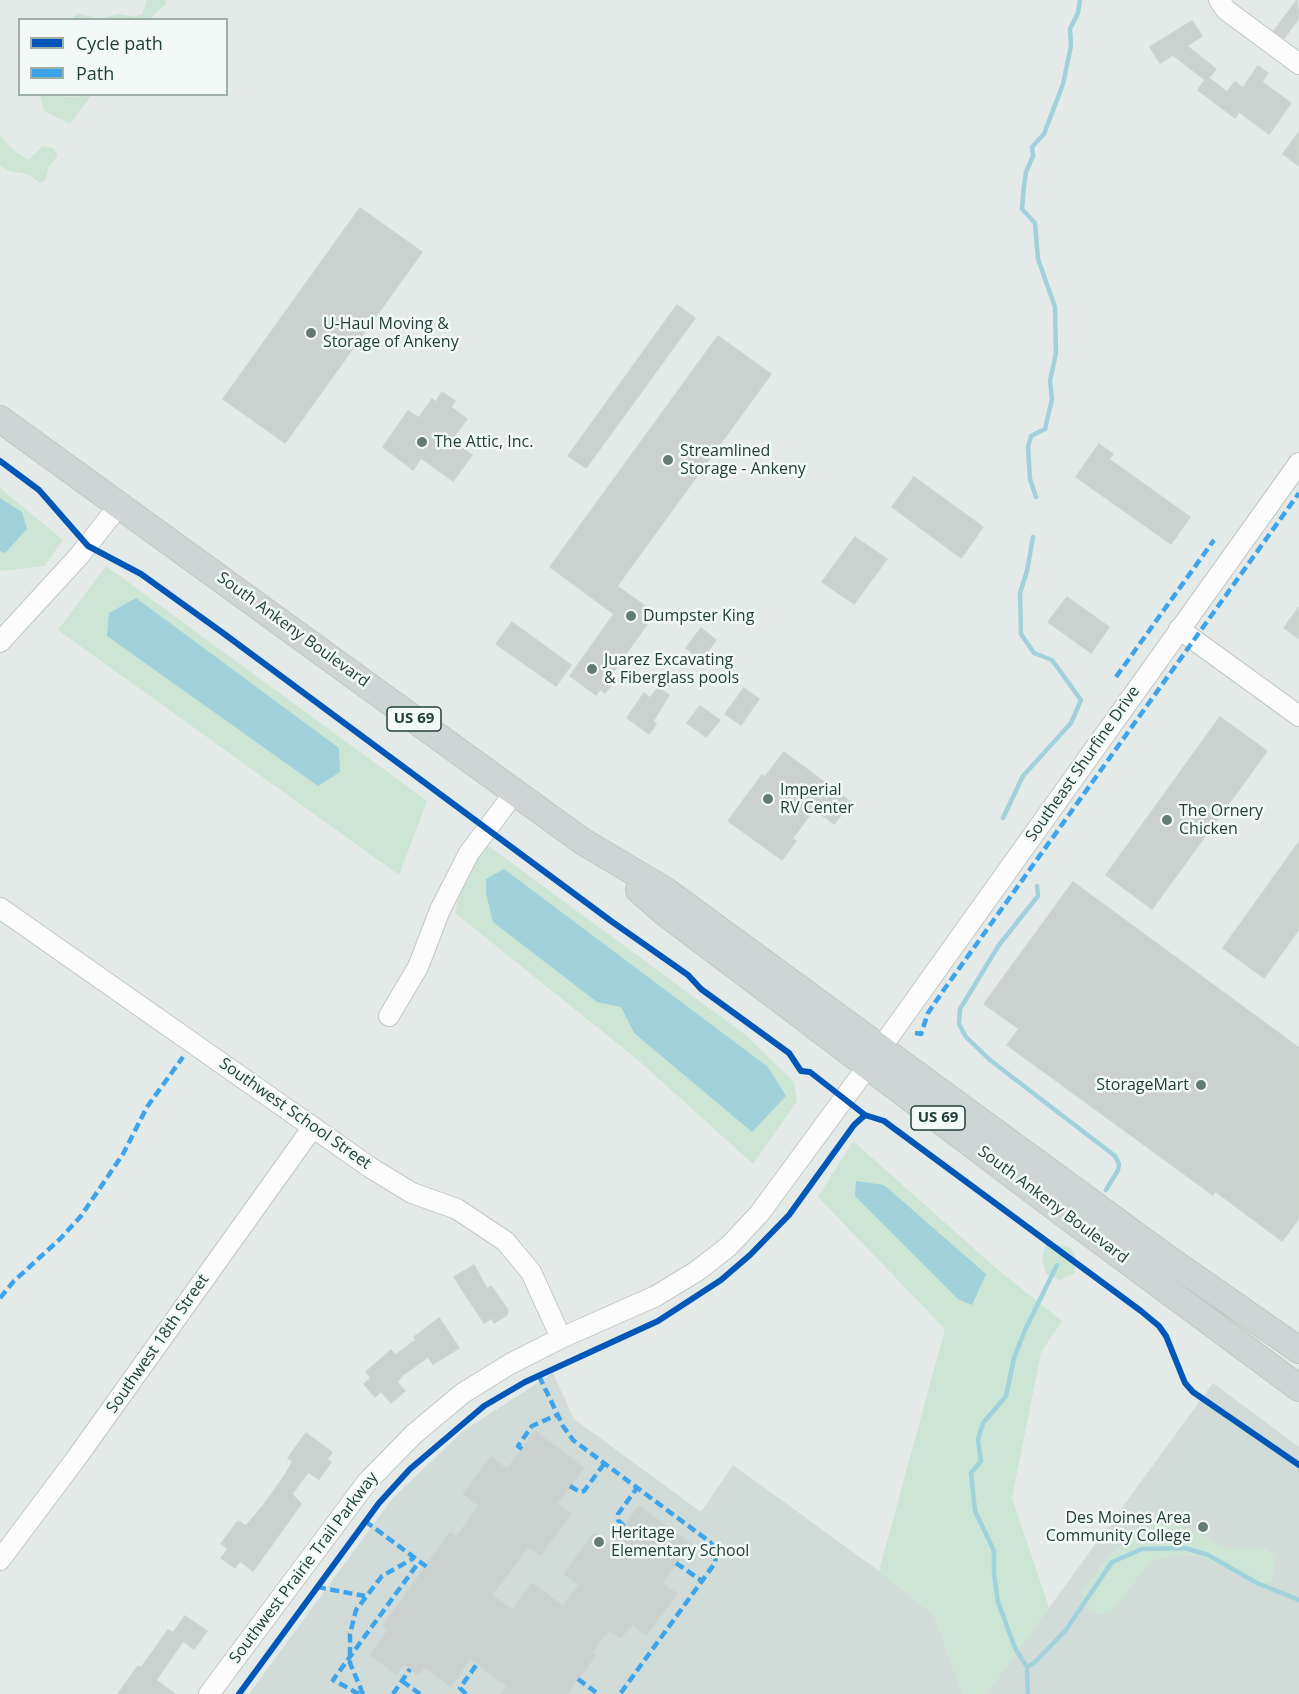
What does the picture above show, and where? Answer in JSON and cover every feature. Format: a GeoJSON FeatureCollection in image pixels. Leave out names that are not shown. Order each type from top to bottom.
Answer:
{"type":"FeatureCollection","features":[{"type":"Feature","properties":{"kind":"main road","name":"South Ankeny Boulevard"},"geometry":{"type":"LineString","coordinates":[[1,413],[120,504],[582,841],[666,891],[874,1058],[1299,1388]]}},
{"type":"Feature","properties":{"kind":"main road","name":"South Ankeny Boulevard"},"geometry":{"type":"LineString","coordinates":[[874,1058],[1299,1350]]}},
{"type":"Feature","properties":{"kind":"street"},"geometry":{"type":"LineString","coordinates":[[1219,0],[1226,10],[1299,64]]}},
{"type":"Feature","properties":{"kind":"street","name":"Southeast Shurfine Drive"},"geometry":{"type":"LineString","coordinates":[[874,1058],[1299,463]]}},
{"type":"Feature","properties":{"kind":"street"},"geometry":{"type":"LineString","coordinates":[[0,642],[80,556],[120,504]]}},
{"type":"Feature","properties":{"kind":"street"},"geometry":{"type":"LineString","coordinates":[[1179,629],[1299,716]]}},
{"type":"Feature","properties":{"kind":"street"},"geometry":{"type":"LineString","coordinates":[[389,1016],[418,968],[440,910],[469,853],[515,792]]}},
{"type":"Feature","properties":{"kind":"street","name":"Southwest School Street"},"geometry":{"type":"LineString","coordinates":[[0,908],[313,1127],[412,1193],[457,1209],[505,1241],[531,1272],[561,1338]]}},
{"type":"Feature","properties":{"kind":"street","name":"Southwest Prairie Trail Parkway"},"geometry":{"type":"LineString","coordinates":[[209,1694],[367,1482],[406,1442],[463,1394],[510,1364],[561,1338],[656,1296],[697,1271],[729,1245],[772,1197],[874,1058]]}},
{"type":"Feature","properties":{"kind":"street","name":"Southwest 18th Street"},"geometry":{"type":"LineString","coordinates":[[0,1560],[75,1460],[313,1127]]}},
{"type":"Feature","properties":{"kind":"shaded area","name":"Heritage Elementary School"},"geometry":{"type":"Polygon","coordinates":[[[553,1373],[574,1419],[701,1512],[733,1465],[879,1571],[934,1615],[963,1694],[249,1694],[392,1499],[463,1431],[553,1373]]]}},
{"type":"Feature","properties":{"kind":"shaded area","name":"Des Moines Area Community College"},"geometry":{"type":"Polygon","coordinates":[[[1213,1383],[1299,1447],[1299,1694],[986,1694],[1213,1383]]]}},
{"type":"Feature","properties":{"kind":"green space"},"geometry":{"type":"Polygon","coordinates":[[[147,0],[166,0],[166,4],[150,18],[102,18],[118,14],[135,17],[142,14],[147,0]]]}},
{"type":"Feature","properties":{"kind":"green space"},"geometry":{"type":"Polygon","coordinates":[[[77,13],[94,18],[73,18],[77,13]]]}},
{"type":"Feature","properties":{"kind":"green space"},"geometry":{"type":"Polygon","coordinates":[[[40,96],[91,96],[70,124],[44,111],[40,96]]]}},
{"type":"Feature","properties":{"kind":"green space"},"geometry":{"type":"Polygon","coordinates":[[[0,135],[12,149],[28,160],[43,146],[53,148],[58,155],[48,168],[46,180],[40,183],[27,174],[9,171],[0,165],[0,135]]]}},
{"type":"Feature","properties":{"kind":"green space"},"geometry":{"type":"Polygon","coordinates":[[[0,488],[63,540],[44,566],[0,571],[0,488]]]}},
{"type":"Feature","properties":{"kind":"green space"},"geometry":{"type":"Polygon","coordinates":[[[106,566],[427,801],[399,875],[58,630],[106,566]]]}},
{"type":"Feature","properties":{"kind":"green space"},"geometry":{"type":"Polygon","coordinates":[[[483,842],[747,1036],[794,1082],[797,1101],[753,1164],[638,1060],[455,913],[466,867],[483,842]]]}},
{"type":"Feature","properties":{"kind":"green space"},"geometry":{"type":"Polygon","coordinates":[[[853,1141],[997,1269],[1062,1321],[1041,1352],[1012,1498],[1049,1608],[986,1694],[963,1694],[934,1615],[879,1571],[945,1329],[818,1197],[853,1141]]]}},
{"type":"Feature","properties":{"kind":"green space"},"geometry":{"type":"Polygon","coordinates":[[[1046,1243],[1070,1247],[1075,1254],[1075,1273],[1060,1280],[1046,1274],[1042,1259],[1046,1243]]]}},
{"type":"Feature","properties":{"kind":"green space"},"geometry":{"type":"Polygon","coordinates":[[[1161,1520],[1196,1532],[1226,1548],[1264,1548],[1276,1555],[1273,1580],[1260,1586],[1201,1556],[1173,1556],[1152,1560],[1113,1609],[1100,1615],[1089,1611],[1082,1593],[1102,1564],[1114,1551],[1161,1520]]]}},
{"type":"Feature","properties":{"kind":"water"},"geometry":{"type":"Polygon","coordinates":[[[0,498],[22,512],[27,529],[5,553],[0,551],[0,498]]]}},
{"type":"Feature","properties":{"kind":"water"},"geometry":{"type":"Polygon","coordinates":[[[136,598],[339,748],[340,772],[318,786],[107,636],[109,613],[136,598]]]}},
{"type":"Feature","properties":{"kind":"water"},"geometry":{"type":"Polygon","coordinates":[[[504,869],[768,1067],[786,1096],[752,1132],[634,1033],[621,1007],[597,1002],[493,922],[486,893],[486,879],[504,869]]]}},
{"type":"Feature","properties":{"kind":"water"},"geometry":{"type":"Polygon","coordinates":[[[856,1181],[884,1185],[986,1274],[972,1305],[958,1299],[855,1196],[856,1181]]]}},
{"type":"Feature","properties":{"kind":"building"},"geometry":{"type":"Polygon","coordinates":[[[1297,0],[1299,18],[1284,38],[1274,31],[1297,0]]]}},
{"type":"Feature","properties":{"kind":"building"},"geometry":{"type":"Polygon","coordinates":[[[1192,21],[1202,36],[1187,46],[1216,69],[1209,78],[1227,92],[1235,82],[1243,88],[1258,66],[1268,73],[1262,82],[1291,103],[1269,134],[1239,112],[1235,118],[1198,90],[1205,80],[1173,55],[1160,63],[1150,47],[1192,21]]]}},
{"type":"Feature","properties":{"kind":"building"},"geometry":{"type":"Polygon","coordinates":[[[1299,132],[1299,166],[1283,154],[1299,132]]]}},
{"type":"Feature","properties":{"kind":"building"},"geometry":{"type":"Polygon","coordinates":[[[360,208],[422,252],[285,443],[223,399],[360,208]]]}},
{"type":"Feature","properties":{"kind":"building"},"geometry":{"type":"Polygon","coordinates":[[[677,305],[695,318],[586,468],[568,456],[677,305]]]}},
{"type":"Feature","properties":{"kind":"building"},"geometry":{"type":"Polygon","coordinates":[[[718,336],[771,374],[617,586],[655,613],[608,679],[613,683],[605,693],[600,689],[596,695],[570,676],[614,614],[550,567],[718,336]]]}},
{"type":"Feature","properties":{"kind":"building"},"geometry":{"type":"Polygon","coordinates":[[[442,392],[455,401],[451,407],[467,419],[455,435],[462,440],[459,445],[472,455],[453,481],[421,458],[413,470],[383,447],[408,411],[419,418],[432,399],[436,402],[442,392]]]}},
{"type":"Feature","properties":{"kind":"building"},"geometry":{"type":"Polygon","coordinates":[[[1099,444],[1113,454],[1109,459],[1190,517],[1171,544],[1076,477],[1099,444]]]}},
{"type":"Feature","properties":{"kind":"building"},"geometry":{"type":"Polygon","coordinates":[[[914,477],[983,527],[961,558],[892,507],[914,477]]]}},
{"type":"Feature","properties":{"kind":"building"},"geometry":{"type":"Polygon","coordinates":[[[855,537],[887,559],[854,604],[822,582],[855,537]]]}},
{"type":"Feature","properties":{"kind":"building"},"geometry":{"type":"Polygon","coordinates":[[[1067,597],[1109,627],[1091,653],[1048,622],[1067,597]]]}},
{"type":"Feature","properties":{"kind":"building"},"geometry":{"type":"Polygon","coordinates":[[[1299,607],[1299,639],[1284,628],[1299,607]]]}},
{"type":"Feature","properties":{"kind":"building"},"geometry":{"type":"Polygon","coordinates":[[[512,622],[571,665],[556,686],[496,644],[512,622]]]}},
{"type":"Feature","properties":{"kind":"building"},"geometry":{"type":"Polygon","coordinates":[[[701,628],[716,640],[701,660],[686,648],[701,628]]]}},
{"type":"Feature","properties":{"kind":"building"},"geometry":{"type":"Polygon","coordinates":[[[658,688],[669,695],[653,721],[656,724],[649,734],[627,718],[644,693],[650,698],[658,688]]]}},
{"type":"Feature","properties":{"kind":"building"},"geometry":{"type":"Polygon","coordinates":[[[744,688],[759,699],[741,725],[725,714],[744,688]]]}},
{"type":"Feature","properties":{"kind":"building"},"geometry":{"type":"Polygon","coordinates":[[[700,706],[720,720],[706,737],[687,723],[700,706]]]}},
{"type":"Feature","properties":{"kind":"building"},"geometry":{"type":"Polygon","coordinates":[[[1220,717],[1267,751],[1152,909],[1106,875],[1220,717]]]}},
{"type":"Feature","properties":{"kind":"building"},"geometry":{"type":"Polygon","coordinates":[[[784,752],[851,802],[834,824],[814,809],[792,839],[796,841],[782,860],[728,821],[762,775],[765,777],[784,752]]]}},
{"type":"Feature","properties":{"kind":"building"},"geometry":{"type":"Polygon","coordinates":[[[1299,842],[1299,929],[1264,978],[1223,948],[1299,842]]]}},
{"type":"Feature","properties":{"kind":"building"},"geometry":{"type":"Polygon","coordinates":[[[1073,882],[1299,1048],[1299,1218],[1282,1241],[1215,1191],[1213,1195],[1007,1045],[1019,1029],[984,1004],[1073,882]]]}},
{"type":"Feature","properties":{"kind":"building"},"geometry":{"type":"Polygon","coordinates":[[[474,1265],[487,1289],[491,1286],[508,1310],[507,1315],[494,1323],[492,1318],[484,1323],[454,1277],[474,1265]]]}},
{"type":"Feature","properties":{"kind":"building"},"geometry":{"type":"Polygon","coordinates":[[[439,1318],[459,1348],[433,1364],[428,1357],[403,1375],[397,1382],[405,1391],[391,1403],[381,1391],[375,1397],[364,1384],[371,1378],[366,1372],[391,1350],[395,1355],[416,1340],[414,1337],[439,1318]]]}},
{"type":"Feature","properties":{"kind":"building","name":"Heritage Elementary School"},"geometry":{"type":"Polygon","coordinates":[[[535,1431],[584,1468],[557,1504],[571,1514],[540,1556],[528,1547],[492,1595],[513,1610],[532,1583],[563,1606],[579,1585],[564,1574],[594,1533],[610,1545],[639,1506],[691,1544],[662,1583],[677,1594],[646,1635],[632,1624],[621,1638],[609,1630],[592,1652],[596,1655],[567,1694],[501,1694],[507,1686],[470,1659],[451,1687],[424,1667],[418,1675],[404,1664],[396,1674],[370,1655],[388,1630],[383,1626],[450,1532],[456,1537],[479,1506],[463,1494],[491,1457],[507,1469],[535,1431]]]}},
{"type":"Feature","properties":{"kind":"building"},"geometry":{"type":"Polygon","coordinates":[[[306,1433],[332,1452],[327,1460],[331,1462],[319,1479],[308,1472],[292,1494],[301,1504],[253,1571],[240,1561],[235,1568],[221,1558],[228,1549],[221,1544],[238,1521],[246,1526],[263,1506],[285,1475],[293,1461],[288,1458],[306,1433]]]}},
{"type":"Feature","properties":{"kind":"building"},"geometry":{"type":"Polygon","coordinates":[[[185,1616],[207,1631],[194,1649],[183,1641],[156,1680],[175,1694],[118,1694],[138,1666],[141,1668],[168,1630],[173,1633],[185,1616]]]}},
{"type":"Feature","properties":{"kind":"waterway"},"geometry":{"type":"LineString","coordinates":[[1036,497],[1030,479],[1028,447],[1031,436],[1045,429],[1052,399],[1050,381],[1056,353],[1055,307],[1038,259],[1035,223],[1022,209],[1024,186],[1026,172],[1033,156],[1032,147],[1044,134],[1063,84],[1071,46],[1070,29],[1078,13],[1080,0]]}},
{"type":"Feature","properties":{"kind":"waterway"},"geometry":{"type":"LineString","coordinates":[[1003,818],[1023,776],[1071,723],[1081,700],[1052,660],[1034,653],[1021,634],[1020,593],[1027,571],[1033,537]]}},
{"type":"Feature","properties":{"kind":"waterway"},"geometry":{"type":"LineString","coordinates":[[1037,886],[1038,896],[999,945],[960,1009],[959,1024],[966,1037],[990,1060],[1115,1156],[1119,1164],[1118,1170],[1106,1190]]}},
{"type":"Feature","properties":{"kind":"waterway"},"geometry":{"type":"LineString","coordinates":[[1028,1694],[1027,1667],[1015,1648],[998,1602],[994,1551],[975,1511],[971,1473],[981,1461],[978,1440],[983,1423],[1006,1396],[1014,1358],[1057,1265]]}},
{"type":"Feature","properties":{"kind":"waterway"},"geometry":{"type":"LineString","coordinates":[[1027,1667],[1034,1663],[1066,1630],[1112,1562],[1142,1549],[1185,1548],[1208,1555],[1257,1583],[1299,1600]]}},
{"type":"Feature","properties":{"kind":"marked path"},"geometry":{"type":"LineString","coordinates":[[915,1033],[921,1034],[928,1013],[943,991],[1299,493]]}},
{"type":"Feature","properties":{"kind":"marked path"},"geometry":{"type":"LineString","coordinates":[[1116,677],[1214,540]]}},
{"type":"Feature","properties":{"kind":"marked path"},"geometry":{"type":"LineString","coordinates":[[0,1298],[14,1281],[60,1239],[81,1216],[123,1154],[147,1107],[183,1057]]}},
{"type":"Feature","properties":{"kind":"marked path"},"geometry":{"type":"LineString","coordinates":[[539,1376],[563,1426],[573,1440],[710,1542],[717,1551],[715,1563],[620,1694]]}},
{"type":"Feature","properties":{"kind":"marked path"},"geometry":{"type":"LineString","coordinates":[[522,1449],[518,1446],[532,1426],[557,1415]]}},
{"type":"Feature","properties":{"kind":"marked path"},"geometry":{"type":"LineString","coordinates":[[570,1486],[580,1492],[584,1491],[604,1464]]}},
{"type":"Feature","properties":{"kind":"marked path"},"geometry":{"type":"LineString","coordinates":[[624,1526],[618,1520],[618,1514],[637,1488]]}},
{"type":"Feature","properties":{"kind":"marked path"},"geometry":{"type":"LineString","coordinates":[[365,1521],[427,1567]]}},
{"type":"Feature","properties":{"kind":"marked path"},"geometry":{"type":"LineString","coordinates":[[363,1694],[350,1663],[350,1634],[356,1610],[382,1576],[414,1558]]}},
{"type":"Feature","properties":{"kind":"marked path"},"geometry":{"type":"LineString","coordinates":[[359,1694],[333,1680],[419,1562]]}},
{"type":"Feature","properties":{"kind":"marked path"},"geometry":{"type":"LineString","coordinates":[[676,1563],[702,1581]]}},
{"type":"Feature","properties":{"kind":"marked path"},"geometry":{"type":"LineString","coordinates":[[317,1587],[365,1596]]}},
{"type":"Feature","properties":{"kind":"marked path"},"geometry":{"type":"LineString","coordinates":[[466,1694],[460,1688],[477,1664]]}},
{"type":"Feature","properties":{"kind":"marked path"},"geometry":{"type":"LineString","coordinates":[[393,1694],[410,1669]]}},
{"type":"Feature","properties":{"kind":"marked path"},"geometry":{"type":"LineString","coordinates":[[578,1679],[598,1694]]}},
{"type":"Feature","properties":{"kind":"marked path"},"geometry":{"type":"LineString","coordinates":[[402,1681],[420,1694]]}},
{"type":"Feature","properties":{"kind":"cycle path"},"geometry":{"type":"LineString","coordinates":[[0,461],[39,490],[88,546],[141,574],[223,633],[611,921],[688,975],[701,989],[789,1053],[801,1071],[810,1072],[865,1115],[884,1121],[1141,1311],[1159,1326],[1166,1336],[1185,1383],[1193,1392],[1299,1465]]}},
{"type":"Feature","properties":{"kind":"cycle path"},"geometry":{"type":"LineString","coordinates":[[239,1694],[379,1503],[410,1469],[484,1406],[525,1382],[658,1321],[721,1280],[750,1255],[789,1215],[854,1125],[865,1115]]}},
{"type":"Feature","properties":{"kind":"place","name":"U-Haul Moving & Storage of Ankeny"},"geometry":{"type":"Point","coordinates":[311,333]}},
{"type":"Feature","properties":{"kind":"place","name":"The Attic, Inc."},"geometry":{"type":"Point","coordinates":[422,442]}},
{"type":"Feature","properties":{"kind":"place","name":"Streamlined Storage - Ankeny"},"geometry":{"type":"Point","coordinates":[668,460]}},
{"type":"Feature","properties":{"kind":"place","name":"Dumpster King"},"geometry":{"type":"Point","coordinates":[631,616]}},
{"type":"Feature","properties":{"kind":"place","name":"Juarez Excavating & Fiberglass pools"},"geometry":{"type":"Point","coordinates":[592,669]}},
{"type":"Feature","properties":{"kind":"place","name":"Imperial RV Center"},"geometry":{"type":"Point","coordinates":[768,799]}},
{"type":"Feature","properties":{"kind":"place","name":"The Ornery Chicken"},"geometry":{"type":"Point","coordinates":[1167,820]}},
{"type":"Feature","properties":{"kind":"place","name":"StorageMart"},"geometry":{"type":"Point","coordinates":[1201,1085]}},
{"type":"Feature","properties":{"kind":"place","name":"Des Moines Area Community College"},"geometry":{"type":"Point","coordinates":[1203,1527]}},
{"type":"Feature","properties":{"kind":"place","name":"Heritage Elementary School"},"geometry":{"type":"Point","coordinates":[599,1542]}}]}
